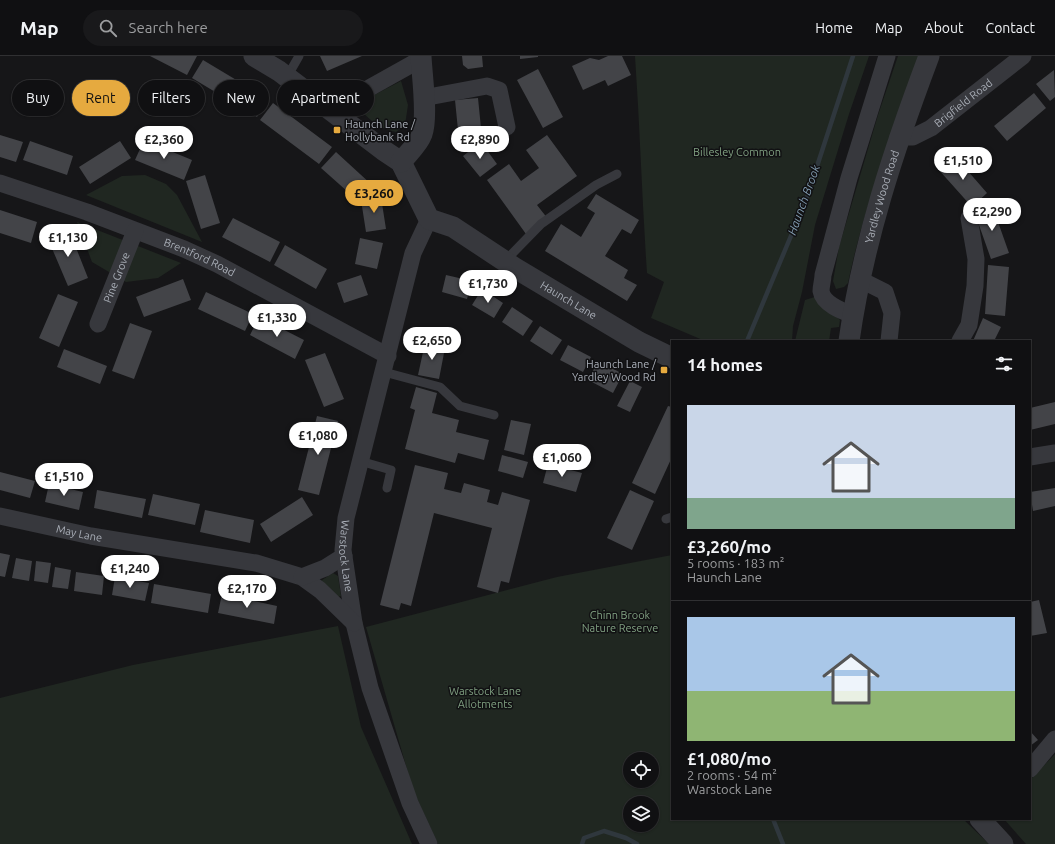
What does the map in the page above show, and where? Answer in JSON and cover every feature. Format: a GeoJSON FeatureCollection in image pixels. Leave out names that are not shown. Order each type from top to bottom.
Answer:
{"type":"FeatureCollection","features":[{"type":"Feature","properties":{"kind":"street"},"geometry":{"type":"LineString","coordinates":[[254,56],[291,80]]}},
{"type":"Feature","properties":{"kind":"street"},"geometry":{"type":"LineString","coordinates":[[853,315],[838,308],[825,299],[821,291],[849,178],[887,56]]}},
{"type":"Feature","properties":{"kind":"street","name":"Yardley Wood Road"},"geometry":{"type":"LineString","coordinates":[[849,340],[859,279],[872,224],[898,137],[929,56]]}},
{"type":"Feature","properties":{"kind":"street","name":"Brigfield Road"},"geometry":{"type":"LineString","coordinates":[[898,137],[913,138],[931,128],[1023,56]]}},
{"type":"Feature","properties":{"kind":"street"},"geometry":{"type":"LineString","coordinates":[[374,85],[421,58],[424,117],[422,133],[418,141],[401,162]]}},
{"type":"Feature","properties":{"kind":"street"},"geometry":{"type":"LineString","coordinates":[[423,98],[487,86],[493,87],[499,90],[507,127]]}},
{"type":"Feature","properties":{"kind":"street"},"geometry":{"type":"LineString","coordinates":[[338,116],[401,162],[429,219]]}},
{"type":"Feature","properties":{"kind":"street","name":"Brentford Road"},"geometry":{"type":"LineString","coordinates":[[0,183],[87,212],[184,249],[217,264],[386,364]]}},
{"type":"Feature","properties":{"kind":"street"},"geometry":{"type":"LineString","coordinates":[[961,340],[969,325],[976,259],[969,218]]}},
{"type":"Feature","properties":{"kind":"street","name":"Haunch Lane"},"geometry":{"type":"LineString","coordinates":[[429,219],[453,227],[505,261],[639,342],[671,358]]}},
{"type":"Feature","properties":{"kind":"street","name":"Warstock Lane"},"geometry":{"type":"LineString","coordinates":[[429,219],[413,253],[386,364],[360,461],[346,518],[344,556],[354,622],[370,688],[410,803],[429,844]]}},
{"type":"Feature","properties":{"kind":"street","name":"Pine Grove"},"geometry":{"type":"LineString","coordinates":[[98,324],[135,231]]}},
{"type":"Feature","properties":{"kind":"street"},"geometry":{"type":"LineString","coordinates":[[859,279],[885,292],[892,313],[888,340]]}},
{"type":"Feature","properties":{"kind":"street"},"geometry":{"type":"LineString","coordinates":[[1031,457],[1055,453]]}},
{"type":"Feature","properties":{"kind":"street","name":"May Lane"},"geometry":{"type":"LineString","coordinates":[[0,516],[91,536],[256,563],[302,577],[320,590],[354,622]]}},
{"type":"Feature","properties":{"kind":"street"},"geometry":{"type":"LineString","coordinates":[[302,577],[325,568],[344,556]]}},
{"type":"Feature","properties":{"kind":"street"},"geometry":{"type":"LineString","coordinates":[[1031,768],[1055,739]]}},
{"type":"Feature","properties":{"kind":"street"},"geometry":{"type":"LineString","coordinates":[[982,820],[1003,844]]}},
{"type":"Feature","properties":{"kind":"lane"},"geometry":{"type":"LineString","coordinates":[[287,77],[299,56]]}},
{"type":"Feature","properties":{"kind":"lane"},"geometry":{"type":"LineString","coordinates":[[505,261],[541,224],[596,185],[617,174]]}},
{"type":"Feature","properties":{"kind":"lane"},"geometry":{"type":"LineString","coordinates":[[386,364],[440,388],[460,406],[494,415]]}},
{"type":"Feature","properties":{"kind":"lane"},"geometry":{"type":"LineString","coordinates":[[360,461],[392,470],[387,488]]}},
{"type":"Feature","properties":{"kind":"green space","name":"Billesley Common"},"geometry":{"type":"Polygon","coordinates":[[[635,56],[869,56],[849,114],[815,225],[802,292],[793,326],[792,340],[703,340],[651,318],[664,282],[647,273],[635,56]]]}},
{"type":"Feature","properties":{"kind":"green space"},"geometry":{"type":"Polygon","coordinates":[[[898,56],[923,56],[871,196],[862,225],[848,283],[844,287],[836,289],[833,281],[839,247],[878,115],[898,56]]]}},
{"type":"Feature","properties":{"kind":"green space"},"geometry":{"type":"Polygon","coordinates":[[[401,81],[408,105],[405,125],[396,132],[378,125],[368,118],[366,116],[374,116],[374,95],[401,81]]]}},
{"type":"Feature","properties":{"kind":"green space"},"geometry":{"type":"Polygon","coordinates":[[[145,175],[166,184],[177,195],[202,242],[86,195],[122,176],[145,175]]]}},
{"type":"Feature","properties":{"kind":"green space"},"geometry":{"type":"Polygon","coordinates":[[[77,222],[181,263],[158,278],[126,282],[92,262],[77,222]]]}},
{"type":"Feature","properties":{"kind":"green space"},"geometry":{"type":"Polygon","coordinates":[[[818,296],[840,320],[839,327],[831,328],[829,340],[795,340],[805,300],[818,296]]]}},
{"type":"Feature","properties":{"kind":"green space"},"geometry":{"type":"Polygon","coordinates":[[[671,555],[671,820],[964,820],[989,844],[438,844],[413,790],[366,627],[557,577],[671,555]]]}},
{"type":"Feature","properties":{"kind":"green space"},"geometry":{"type":"Polygon","coordinates":[[[333,573],[338,576],[341,596],[338,597],[320,584],[322,580],[333,573]]]}},
{"type":"Feature","properties":{"kind":"green space"},"geometry":{"type":"Polygon","coordinates":[[[338,626],[361,727],[412,844],[0,844],[0,698],[133,665],[338,626]]]}},
{"type":"Feature","properties":{"kind":"green space"},"geometry":{"type":"Polygon","coordinates":[[[1055,754],[1055,844],[1026,844],[1005,820],[1031,820],[1031,779],[1055,754]]]}},
{"type":"Feature","properties":{"kind":"building"},"geometry":{"type":"Polygon","coordinates":[[[150,56],[197,56],[187,75],[150,56]]]}},
{"type":"Feature","properties":{"kind":"building"},"geometry":{"type":"Polygon","coordinates":[[[320,56],[362,56],[327,71],[320,56]]]}},
{"type":"Feature","properties":{"kind":"building"},"geometry":{"type":"Polygon","coordinates":[[[462,56],[482,56],[483,67],[468,69],[463,65],[462,56]]]}},
{"type":"Feature","properties":{"kind":"building"},"geometry":{"type":"Polygon","coordinates":[[[520,56],[538,56],[538,57],[520,59],[520,56]]]}},
{"type":"Feature","properties":{"kind":"building"},"geometry":{"type":"Polygon","coordinates":[[[608,56],[622,56],[631,75],[608,86],[605,80],[583,90],[572,66],[590,58],[599,60],[608,56]]]}},
{"type":"Feature","properties":{"kind":"building"},"geometry":{"type":"Polygon","coordinates":[[[203,60],[236,80],[213,80],[213,91],[205,86],[205,80],[195,80],[192,78],[203,60]]]}},
{"type":"Feature","properties":{"kind":"building"},"geometry":{"type":"Polygon","coordinates":[[[538,69],[563,117],[543,128],[517,80],[538,69]]]}},
{"type":"Feature","properties":{"kind":"building"},"geometry":{"type":"Polygon","coordinates":[[[1054,70],[1055,97],[1050,101],[1036,84],[1054,70]]]}},
{"type":"Feature","properties":{"kind":"building"},"geometry":{"type":"Polygon","coordinates":[[[1034,93],[1046,108],[1007,141],[994,126],[1034,93]]]}},
{"type":"Feature","properties":{"kind":"building"},"geometry":{"type":"Polygon","coordinates":[[[478,98],[482,138],[459,140],[455,100],[478,98]]]}},
{"type":"Feature","properties":{"kind":"building"},"geometry":{"type":"Polygon","coordinates":[[[273,103],[277,106],[277,116],[290,116],[332,147],[319,164],[260,120],[263,116],[269,116],[269,108],[273,103]]]}},
{"type":"Feature","properties":{"kind":"building"},"geometry":{"type":"Polygon","coordinates":[[[0,135],[23,142],[16,162],[0,157],[0,135]]]}},
{"type":"Feature","properties":{"kind":"building"},"geometry":{"type":"Polygon","coordinates":[[[547,135],[577,176],[537,205],[548,219],[526,234],[487,180],[509,164],[521,181],[539,168],[526,150],[547,135]]]}},
{"type":"Feature","properties":{"kind":"building"},"geometry":{"type":"Polygon","coordinates":[[[144,140],[192,160],[184,180],[135,160],[144,140]]]}},
{"type":"Feature","properties":{"kind":"building"},"geometry":{"type":"Polygon","coordinates":[[[30,141],[73,156],[67,175],[23,160],[30,141]]]}},
{"type":"Feature","properties":{"kind":"building"},"geometry":{"type":"Polygon","coordinates":[[[120,141],[131,158],[90,184],[79,167],[120,141]]]}},
{"type":"Feature","properties":{"kind":"building"},"geometry":{"type":"Polygon","coordinates":[[[481,142],[497,164],[480,177],[463,156],[481,142]]]}},
{"type":"Feature","properties":{"kind":"building"},"geometry":{"type":"Polygon","coordinates":[[[336,152],[372,185],[357,200],[321,168],[336,152]]]}},
{"type":"Feature","properties":{"kind":"building"},"geometry":{"type":"Polygon","coordinates":[[[954,155],[987,193],[972,207],[938,169],[954,155]]]}},
{"type":"Feature","properties":{"kind":"building"},"geometry":{"type":"Polygon","coordinates":[[[205,175],[220,223],[201,229],[186,181],[205,175]]]}},
{"type":"Feature","properties":{"kind":"building"},"geometry":{"type":"Polygon","coordinates":[[[596,194],[639,220],[631,234],[622,229],[605,256],[628,270],[624,278],[637,285],[627,301],[545,251],[561,224],[581,237],[595,213],[587,208],[596,194]]]}},
{"type":"Feature","properties":{"kind":"building"},"geometry":{"type":"Polygon","coordinates":[[[381,197],[386,229],[366,232],[361,200],[381,197]]]}},
{"type":"Feature","properties":{"kind":"building"},"geometry":{"type":"Polygon","coordinates":[[[992,205],[1009,253],[991,259],[974,211],[992,205]]]}},
{"type":"Feature","properties":{"kind":"building"},"geometry":{"type":"Polygon","coordinates":[[[0,210],[37,222],[31,243],[0,233],[0,210]]]}},
{"type":"Feature","properties":{"kind":"building"},"geometry":{"type":"Polygon","coordinates":[[[233,218],[280,242],[270,262],[222,237],[233,218]]]}},
{"type":"Feature","properties":{"kind":"building"},"geometry":{"type":"Polygon","coordinates":[[[69,230],[88,278],[68,286],[48,239],[69,230]]]}},
{"type":"Feature","properties":{"kind":"building"},"geometry":{"type":"Polygon","coordinates":[[[360,238],[383,243],[377,269],[355,264],[360,238]]]}},
{"type":"Feature","properties":{"kind":"building"},"geometry":{"type":"Polygon","coordinates":[[[285,245],[327,269],[316,289],[274,265],[285,245]]]}},
{"type":"Feature","properties":{"kind":"building"},"geometry":{"type":"Polygon","coordinates":[[[988,265],[1009,267],[1005,316],[985,314],[988,265]]]}},
{"type":"Feature","properties":{"kind":"building"},"geometry":{"type":"Polygon","coordinates":[[[361,275],[368,295],[344,303],[337,283],[361,275]]]}},
{"type":"Feature","properties":{"kind":"building"},"geometry":{"type":"Polygon","coordinates":[[[446,275],[472,281],[467,299],[442,292],[446,275]]]}},
{"type":"Feature","properties":{"kind":"building"},"geometry":{"type":"Polygon","coordinates":[[[183,279],[191,300],[144,317],[136,297],[183,279]]]}},
{"type":"Feature","properties":{"kind":"building"},"geometry":{"type":"Polygon","coordinates":[[[482,289],[503,303],[494,318],[472,305],[482,289]]]}},
{"type":"Feature","properties":{"kind":"building"},"geometry":{"type":"Polygon","coordinates":[[[206,292],[253,314],[245,331],[198,309],[206,292]]]}},
{"type":"Feature","properties":{"kind":"building"},"geometry":{"type":"Polygon","coordinates":[[[58,294],[78,302],[59,347],[39,338],[58,294]]]}},
{"type":"Feature","properties":{"kind":"building"},"geometry":{"type":"Polygon","coordinates":[[[512,307],[533,321],[523,336],[502,322],[512,307]]]}},
{"type":"Feature","properties":{"kind":"building"},"geometry":{"type":"Polygon","coordinates":[[[259,317],[304,340],[295,359],[250,335],[259,317]]]}},
{"type":"Feature","properties":{"kind":"building"},"geometry":{"type":"Polygon","coordinates":[[[983,318],[1001,327],[994,340],[973,340],[983,318]]]}},
{"type":"Feature","properties":{"kind":"building"},"geometry":{"type":"Polygon","coordinates":[[[130,323],[152,331],[134,379],[112,371],[130,323]]]}},
{"type":"Feature","properties":{"kind":"building"},"geometry":{"type":"Polygon","coordinates":[[[540,326],[562,340],[552,355],[530,341],[540,326]]]}},
{"type":"Feature","properties":{"kind":"building"},"geometry":{"type":"Polygon","coordinates":[[[425,343],[445,348],[439,379],[418,375],[425,343]]]}},
{"type":"Feature","properties":{"kind":"building"},"geometry":{"type":"Polygon","coordinates":[[[568,345],[591,357],[583,372],[560,360],[568,345]]]}},
{"type":"Feature","properties":{"kind":"building"},"geometry":{"type":"Polygon","coordinates":[[[64,349],[107,366],[100,384],[57,367],[64,349]]]}},
{"type":"Feature","properties":{"kind":"building"},"geometry":{"type":"Polygon","coordinates":[[[325,353],[344,399],[324,407],[305,360],[325,353]]]}},
{"type":"Feature","properties":{"kind":"building"},"geometry":{"type":"Polygon","coordinates":[[[598,361],[623,374],[613,393],[588,380],[598,361]]]}},
{"type":"Feature","properties":{"kind":"building"},"geometry":{"type":"Polygon","coordinates":[[[630,381],[642,387],[630,412],[617,406],[630,381]]]}},
{"type":"Feature","properties":{"kind":"building"},"geometry":{"type":"Polygon","coordinates":[[[416,387],[437,393],[432,413],[459,420],[456,432],[489,440],[484,460],[458,453],[455,463],[405,449],[415,410],[410,408],[416,387]]]}},
{"type":"Feature","properties":{"kind":"building"},"geometry":{"type":"Polygon","coordinates":[[[1055,402],[1055,424],[1031,430],[1031,408],[1055,402]]]}},
{"type":"Feature","properties":{"kind":"building"},"geometry":{"type":"Polygon","coordinates":[[[668,406],[671,407],[671,459],[655,494],[632,483],[668,406]]]}},
{"type":"Feature","properties":{"kind":"building"},"geometry":{"type":"Polygon","coordinates":[[[317,416],[338,421],[319,495],[298,490],[317,416]]]}},
{"type":"Feature","properties":{"kind":"building"},"geometry":{"type":"Polygon","coordinates":[[[511,420],[531,424],[524,455],[504,450],[511,420]]]}},
{"type":"Feature","properties":{"kind":"building"},"geometry":{"type":"Polygon","coordinates":[[[502,455],[528,462],[523,478],[498,471],[502,455]]]}},
{"type":"Feature","properties":{"kind":"building"},"geometry":{"type":"Polygon","coordinates":[[[548,464],[582,473],[576,492],[543,483],[548,464]]]}},
{"type":"Feature","properties":{"kind":"building"},"geometry":{"type":"Polygon","coordinates":[[[415,465],[448,473],[444,489],[461,493],[464,483],[490,490],[487,502],[498,505],[502,492],[530,500],[509,583],[501,581],[498,593],[477,587],[492,528],[434,513],[411,606],[401,603],[399,610],[380,605],[415,465]]]}},
{"type":"Feature","properties":{"kind":"building"},"geometry":{"type":"Polygon","coordinates":[[[0,472],[35,481],[30,498],[0,490],[0,472]]]}},
{"type":"Feature","properties":{"kind":"building"},"geometry":{"type":"Polygon","coordinates":[[[49,484],[83,492],[79,510],[45,502],[49,484]]]}},
{"type":"Feature","properties":{"kind":"building"},"geometry":{"type":"Polygon","coordinates":[[[1055,488],[1055,506],[1033,511],[1031,492],[1055,488]]]}},
{"type":"Feature","properties":{"kind":"building"},"geometry":{"type":"Polygon","coordinates":[[[97,490],[146,499],[142,518],[94,508],[97,490]]]}},
{"type":"Feature","properties":{"kind":"building"},"geometry":{"type":"Polygon","coordinates":[[[630,490],[654,501],[632,550],[607,538],[630,490]]]}},
{"type":"Feature","properties":{"kind":"building"},"geometry":{"type":"Polygon","coordinates":[[[153,494],[200,504],[195,525],[148,515],[153,494]]]}},
{"type":"Feature","properties":{"kind":"building"},"geometry":{"type":"Polygon","coordinates":[[[302,497],[313,515],[271,542],[260,524],[302,497]]]}},
{"type":"Feature","properties":{"kind":"building"},"geometry":{"type":"Polygon","coordinates":[[[205,510],[254,520],[250,543],[200,532],[205,510]]]}},
{"type":"Feature","properties":{"kind":"building"},"geometry":{"type":"Polygon","coordinates":[[[0,553],[10,555],[5,577],[0,576],[0,553]]]}},
{"type":"Feature","properties":{"kind":"building"},"geometry":{"type":"Polygon","coordinates":[[[16,558],[32,561],[29,581],[12,578],[16,558]]]}},
{"type":"Feature","properties":{"kind":"building"},"geometry":{"type":"Polygon","coordinates":[[[36,561],[51,563],[48,583],[34,581],[36,561]]]}},
{"type":"Feature","properties":{"kind":"building"},"geometry":{"type":"Polygon","coordinates":[[[55,567],[71,570],[68,589],[52,587],[55,567]]]}},
{"type":"Feature","properties":{"kind":"building"},"geometry":{"type":"Polygon","coordinates":[[[76,572],[104,576],[102,595],[74,591],[76,572]]]}},
{"type":"Feature","properties":{"kind":"building"},"geometry":{"type":"Polygon","coordinates":[[[115,577],[149,583],[145,601],[112,595],[115,577]]]}},
{"type":"Feature","properties":{"kind":"building"},"geometry":{"type":"Polygon","coordinates":[[[154,584],[211,594],[208,613],[151,603],[154,584]]]}},
{"type":"Feature","properties":{"kind":"building"},"geometry":{"type":"Polygon","coordinates":[[[222,594],[277,606],[274,624],[218,613],[222,594]]]}},
{"type":"Feature","properties":{"kind":"building"},"geometry":{"type":"Polygon","coordinates":[[[1039,600],[1047,633],[1031,636],[1031,602],[1039,600]]]}},
{"type":"Feature","properties":{"kind":"building"},"geometry":{"type":"Polygon","coordinates":[[[1031,732],[1038,740],[1031,745],[1031,732]]]}},
{"type":"Feature","properties":{"kind":"waterway","name":"Haunch Brook"},"geometry":{"type":"LineString","coordinates":[[747,340],[806,200],[853,56]]}},
{"type":"Feature","properties":{"kind":"waterway","name":"Haunch Brook"},"geometry":{"type":"LineString","coordinates":[[773,820],[783,844]]}},
{"type":"Feature","properties":{"kind":"waterway"},"geometry":{"type":"LineString","coordinates":[[582,844],[584,838],[604,831],[626,838],[637,844]]}},
{"type":"Feature","properties":{"kind":"place","name":"Haunch Lane / Hollybank Rd"},"geometry":{"type":"Point","coordinates":[337,130]}},
{"type":"Feature","properties":{"kind":"place","name":"Haunch Lane / Yardley Wood Rd"},"geometry":{"type":"Point","coordinates":[664,370]}},
{"type":"Feature","properties":{"kind":"park label","name":"Chinn Brook Nature Reserve"},"geometry":{"type":"Point","coordinates":[620,621]}},
{"type":"Feature","properties":{"kind":"park label","name":"Warstock Lane Allotments"},"geometry":{"type":"Point","coordinates":[485,697]}}]}
